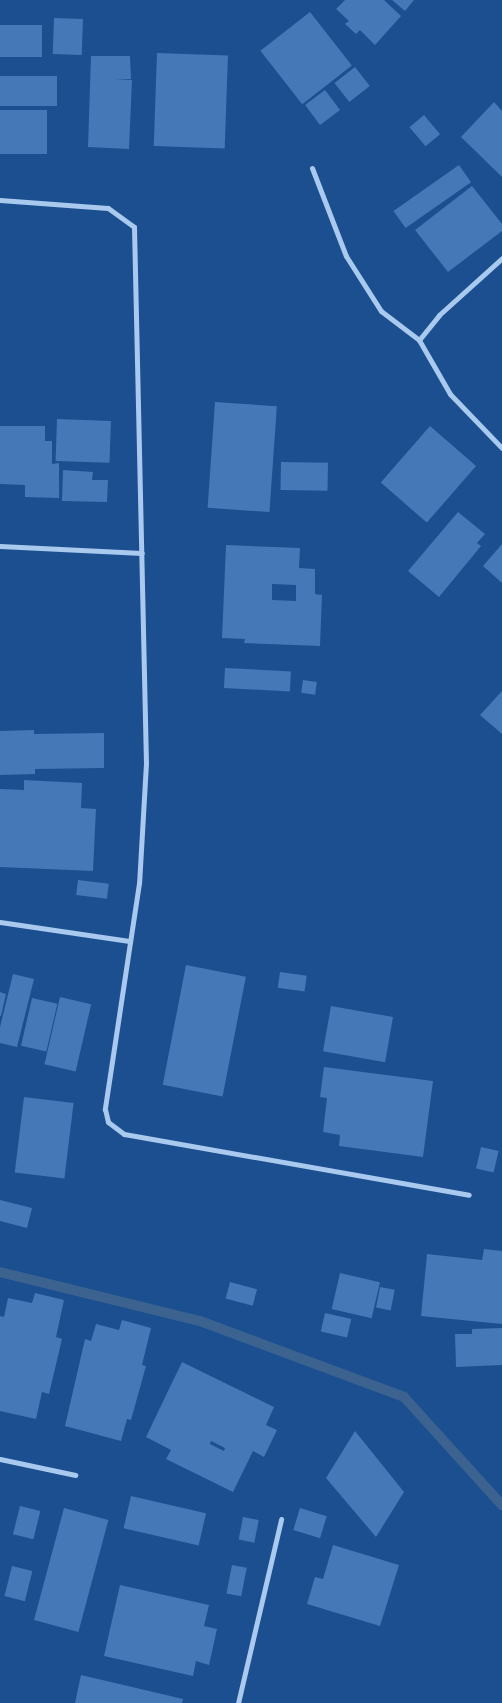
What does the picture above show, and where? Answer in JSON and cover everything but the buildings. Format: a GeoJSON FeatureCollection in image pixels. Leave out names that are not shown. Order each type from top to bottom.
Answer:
{"type":"FeatureCollection","features":[{"type":"Feature","properties":{"kind":"street"},"geometry":{"type":"LineString","coordinates":[[312,168],[346,256],[381,311],[419,340],[450,394],[502,448]]}},
{"type":"Feature","properties":{"kind":"street"},"geometry":{"type":"LineString","coordinates":[[0,200],[108,208],[134,227],[146,763],[139,883],[128,940],[105,1109],[108,1122],[124,1134],[469,1195]]}},
{"type":"Feature","properties":{"kind":"street"},"geometry":{"type":"LineString","coordinates":[[419,340],[439,315],[502,258]]}},
{"type":"Feature","properties":{"kind":"street"},"geometry":{"type":"LineString","coordinates":[[0,546],[142,553]]}},
{"type":"Feature","properties":{"kind":"street"},"geometry":{"type":"LineString","coordinates":[[0,922],[128,940]]}},
{"type":"Feature","properties":{"kind":"street"},"geometry":{"type":"LineString","coordinates":[[0,1459],[75,1475]]}},
{"type":"Feature","properties":{"kind":"street"},"geometry":{"type":"LineString","coordinates":[[238,1703],[281,1519]]}},
{"type":"Feature","properties":{"kind":"waterway"},"geometry":{"type":"LineString","coordinates":[[0,1272],[200,1321],[404,1397],[502,1505]]}}]}
